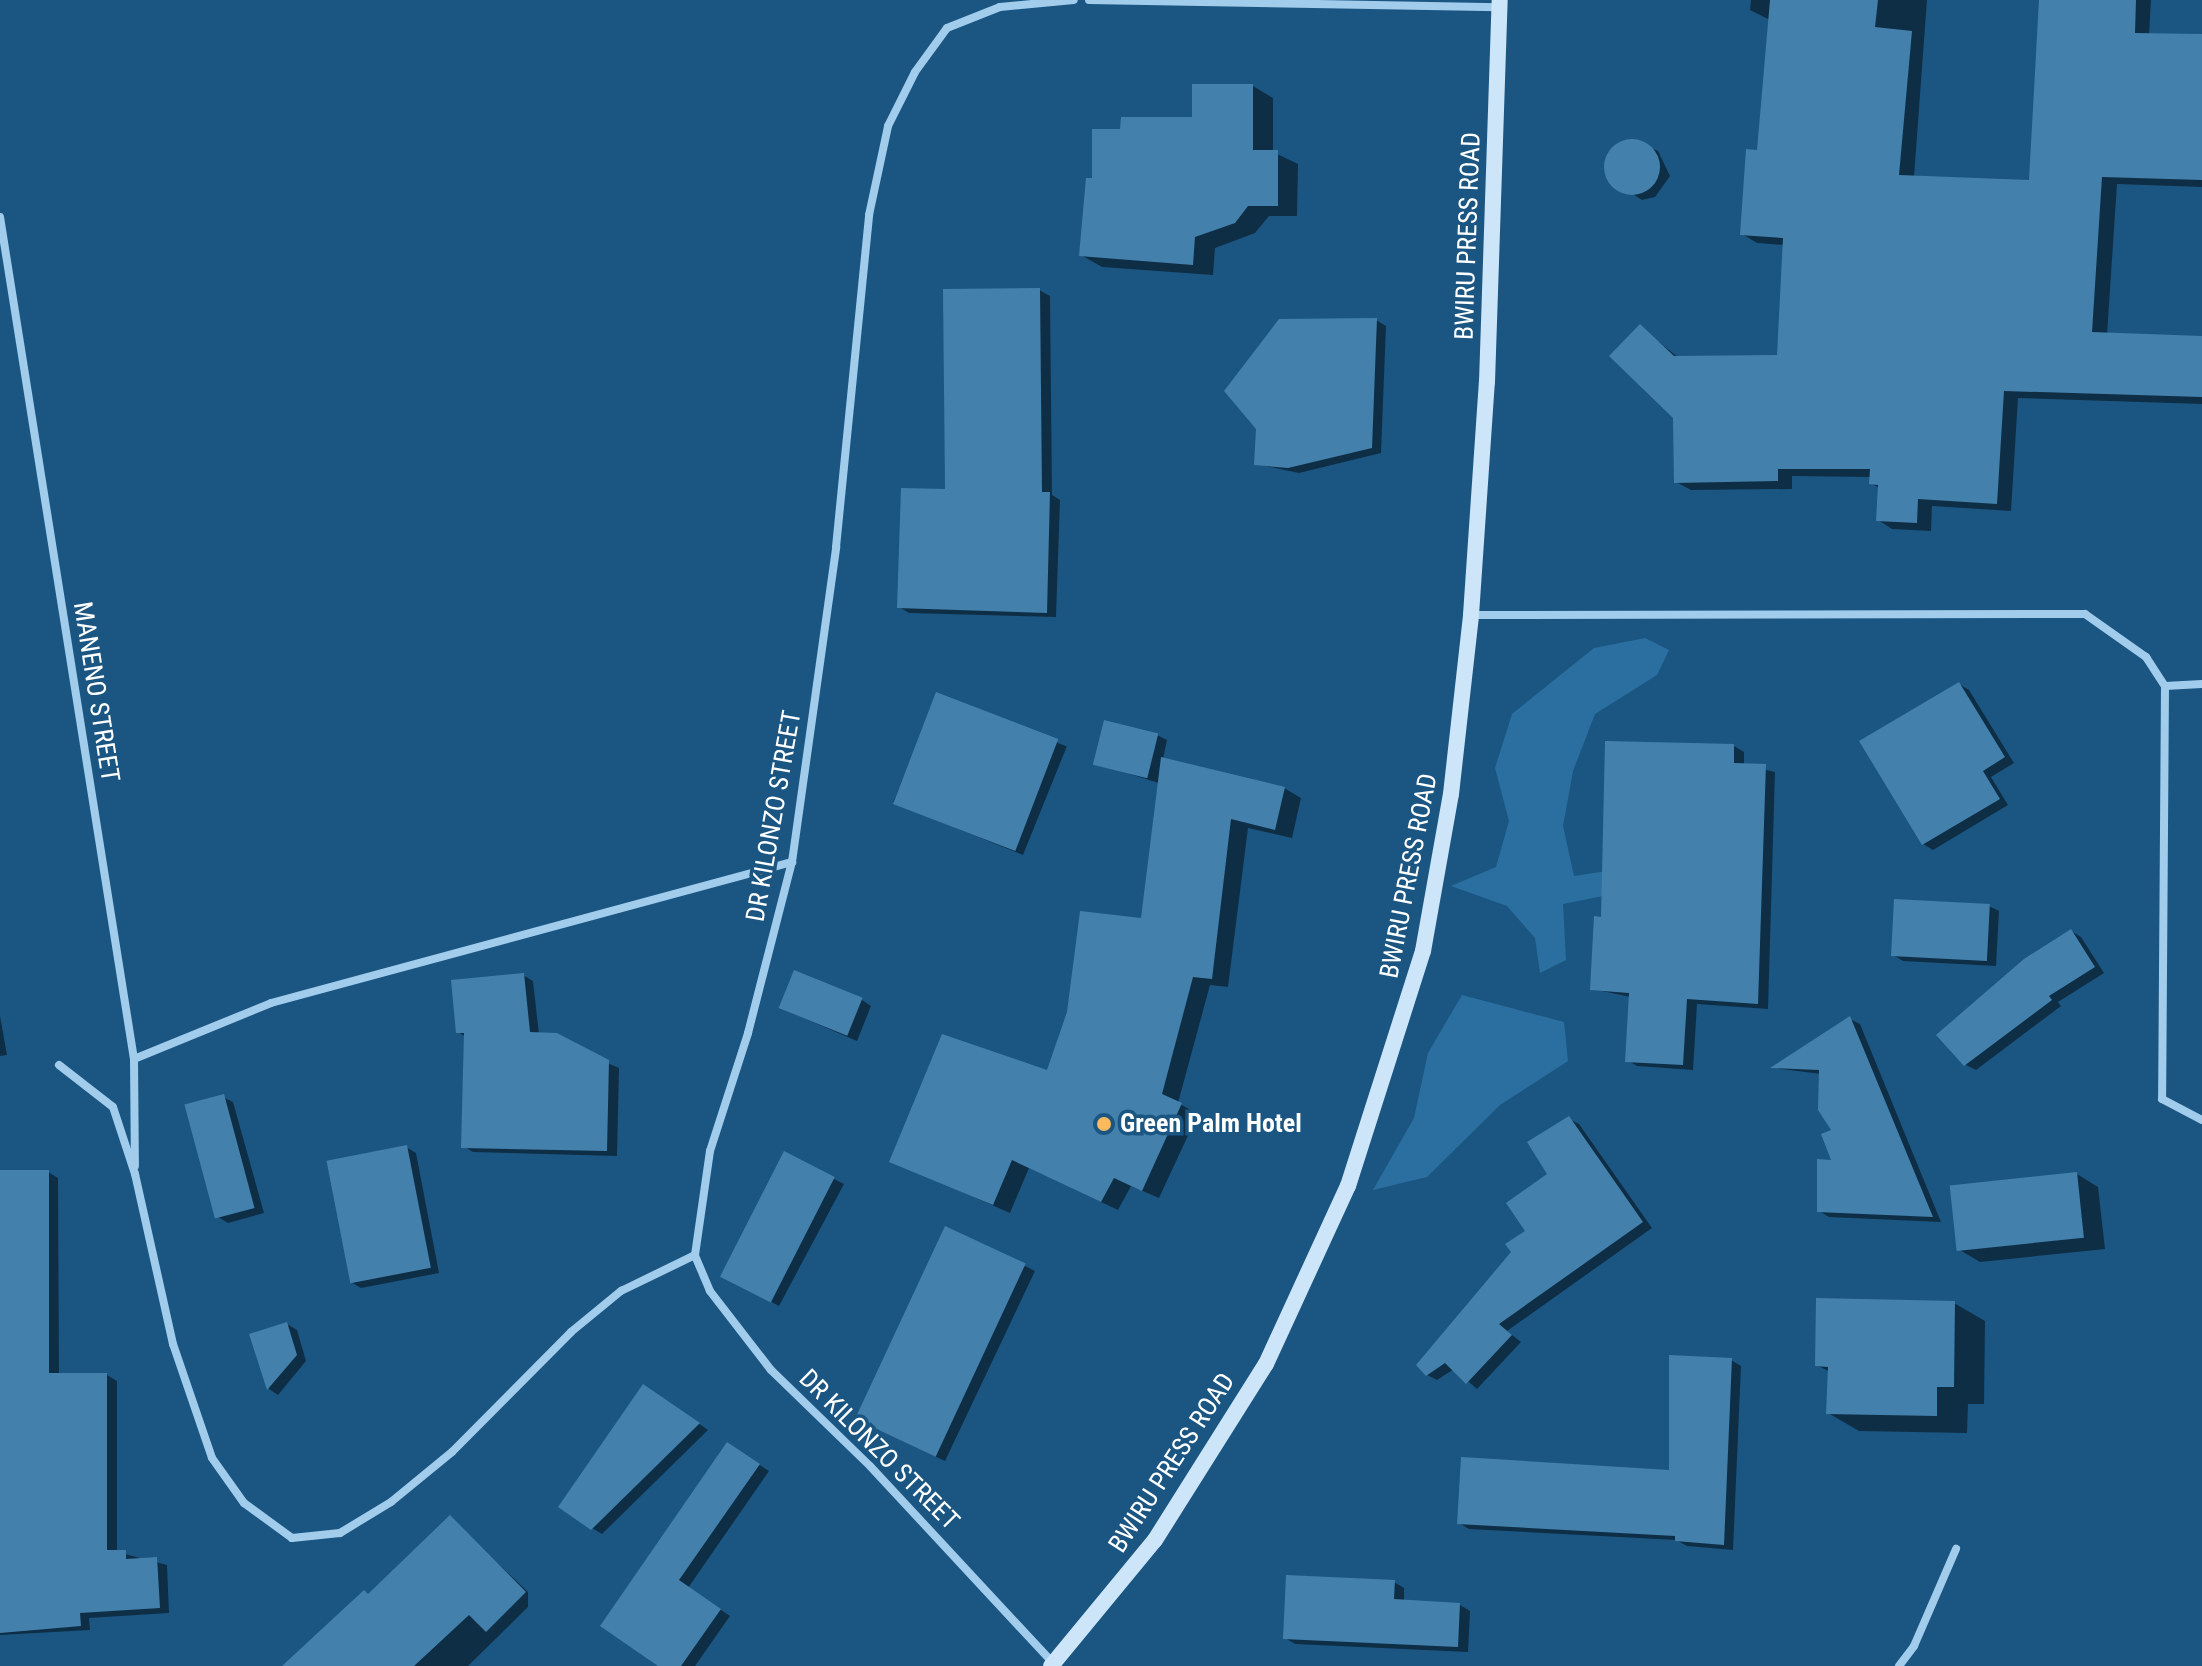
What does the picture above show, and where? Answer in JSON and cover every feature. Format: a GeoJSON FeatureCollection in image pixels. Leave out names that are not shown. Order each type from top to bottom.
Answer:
{"type":"FeatureCollection","features":[{"type":"Feature","properties":{"kind":"street","name":"DR KILONZO STREET"},"geometry":{"type":"LineString","coordinates":[[1053,1665],[870,1466],[771,1370],[710,1291],[695,1255],[710,1151],[748,1033],[792,862],[836,547],[869,215],[888,126],[915,72],[947,28],[997,4],[1074,0]]}},
{"type":"Feature","properties":{"kind":"street"},"geometry":{"type":"LineString","coordinates":[[1089,0],[1499,4]]}},
{"type":"Feature","properties":{"kind":"street","name":"BWIRU PRESS ROAD"},"geometry":{"type":"LineString","coordinates":[[1053,1665],[1155,1540],[1266,1364],[1348,1186],[1423,951],[1451,794],[1471,615],[1487,382],[1499,4]]}},
{"type":"Feature","properties":{"kind":"street","name":"MANENO STREET"},"geometry":{"type":"LineString","coordinates":[[0,217],[134,1059],[135,1174]]}},
{"type":"Feature","properties":{"kind":"street"},"geometry":{"type":"LineString","coordinates":[[1471,615],[2085,614],[2146,657],[2165,686],[2162,1099],[2202,1120]]}},
{"type":"Feature","properties":{"kind":"street"},"geometry":{"type":"LineString","coordinates":[[2165,686],[2202,684]]}},
{"type":"Feature","properties":{"kind":"street"},"geometry":{"type":"LineString","coordinates":[[134,1059],[271,1003],[792,862]]}},
{"type":"Feature","properties":{"kind":"street"},"geometry":{"type":"LineString","coordinates":[[59,1065],[113,1107],[135,1174],[173,1344],[212,1458],[244,1503],[292,1538],[340,1533],[391,1502],[452,1452],[571,1332],[621,1291],[695,1255]]}},
{"type":"Feature","properties":{"kind":"street"},"geometry":{"type":"LineString","coordinates":[[1899,1666],[1914,1646],[1956,1549]]}},
{"type":"Feature","properties":{"kind":"shaded area"},"geometry":{"type":"Polygon","coordinates":[[[1645,638],[1669,650],[1657,675],[1595,714],[1573,771],[1563,826],[1574,876],[1666,862],[1613,894],[1563,904],[1566,960],[1540,973],[1535,938],[1507,906],[1451,886],[1496,867],[1509,821],[1495,768],[1512,714],[1594,648],[1645,638]]]}},
{"type":"Feature","properties":{"kind":"shaded area"},"geometry":{"type":"Polygon","coordinates":[[[1462,995],[1564,1022],[1568,1061],[1500,1105],[1427,1177],[1373,1190],[1414,1118],[1428,1053],[1462,995]]]}},
{"type":"Feature","properties":{"kind":"building"},"geometry":{"type":"Polygon","coordinates":[[[1770,0],[1878,0],[1875,27],[1912,31],[1899,175],[2029,180],[2039,0],[2136,0],[2135,33],[2202,34],[2202,180],[2102,177],[2092,332],[2202,336],[2202,397],[2004,391],[1997,504],[1918,499],[1917,523],[1876,521],[1878,485],[1869,484],[1870,469],[1778,469],[1778,481],[1674,483],[1673,418],[1609,356],[1640,324],[1674,356],[1777,355],[1783,238],[1740,235],[1746,149],[1757,150],[1770,0]]]}},
{"type":"Feature","properties":{"kind":"building"},"geometry":{"type":"Polygon","coordinates":[[[1192,84],[1253,84],[1253,150],[1278,150],[1278,206],[1248,206],[1235,223],[1195,237],[1193,265],[1079,256],[1086,178],[1092,178],[1092,129],[1120,129],[1121,117],[1192,117],[1192,84]]]}},
{"type":"Feature","properties":{"kind":"building"},"geometry":{"type":"Polygon","coordinates":[[[1632,139],[1652,147],[1660,167],[1652,187],[1632,195],[1612,187],[1604,167],[1612,147],[1632,139]]]}},
{"type":"Feature","properties":{"kind":"building"},"geometry":{"type":"Polygon","coordinates":[[[1040,288],[1042,492],[1050,492],[1047,613],[897,608],[901,488],[945,489],[943,289],[1040,288]]]}},
{"type":"Feature","properties":{"kind":"building"},"geometry":{"type":"Polygon","coordinates":[[[1377,318],[1372,448],[1288,468],[1254,465],[1256,429],[1224,391],[1279,319],[1377,318]]]}},
{"type":"Feature","properties":{"kind":"building"},"geometry":{"type":"Polygon","coordinates":[[[1959,682],[2005,757],[1983,771],[2000,799],[1922,845],[1859,741],[1959,682]]]}},
{"type":"Feature","properties":{"kind":"building"},"geometry":{"type":"Polygon","coordinates":[[[936,692],[1058,739],[1015,851],[893,804],[936,692]]]}},
{"type":"Feature","properties":{"kind":"building"},"geometry":{"type":"Polygon","coordinates":[[[1104,720],[1158,734],[1147,778],[1093,765],[1104,720]]]}},
{"type":"Feature","properties":{"kind":"building"},"geometry":{"type":"Polygon","coordinates":[[[1605,741],[1734,744],[1734,763],[1766,764],[1758,1004],[1687,999],[1683,1065],[1625,1062],[1629,993],[1590,990],[1594,916],[1601,917],[1605,741]]]}},
{"type":"Feature","properties":{"kind":"building"},"geometry":{"type":"Polygon","coordinates":[[[1161,757],[1285,787],[1275,830],[1231,819],[1212,979],[1193,977],[1162,1094],[1182,1103],[1142,1191],[1114,1178],[1101,1202],[1012,1160],[993,1205],[889,1162],[942,1034],[1047,1070],[1067,1012],[1080,911],[1141,918],[1161,757]]]}},
{"type":"Feature","properties":{"kind":"building"},"geometry":{"type":"Polygon","coordinates":[[[1894,899],[1990,904],[1987,961],[1891,956],[1894,899]]]}},
{"type":"Feature","properties":{"kind":"building"},"geometry":{"type":"Polygon","coordinates":[[[2071,929],[2095,967],[2049,996],[2052,1000],[1964,1066],[1936,1035],[2024,959],[2071,929]]]}},
{"type":"Feature","properties":{"kind":"building"},"geometry":{"type":"Polygon","coordinates":[[[794,970],[863,998],[847,1036],[779,1008],[794,970]]]}},
{"type":"Feature","properties":{"kind":"building"},"geometry":{"type":"Polygon","coordinates":[[[524,973],[530,1032],[557,1033],[609,1060],[607,1151],[461,1148],[464,1033],[456,1033],[451,980],[524,973]]]}},
{"type":"Feature","properties":{"kind":"building"},"geometry":{"type":"Polygon","coordinates":[[[1850,1016],[1933,1217],[1817,1212],[1817,1159],[1831,1160],[1821,1134],[1831,1130],[1818,1110],[1819,1070],[1770,1068],[1850,1016]]]}},
{"type":"Feature","properties":{"kind":"building"},"geometry":{"type":"Polygon","coordinates":[[[224,1094],[255,1208],[215,1219],[184,1105],[224,1094]]]}},
{"type":"Feature","properties":{"kind":"building"},"geometry":{"type":"Polygon","coordinates":[[[1569,1116],[1643,1222],[1499,1324],[1512,1335],[1466,1384],[1445,1363],[1426,1376],[1416,1365],[1511,1252],[1505,1244],[1525,1231],[1506,1203],[1547,1174],[1527,1142],[1569,1116]]]}},
{"type":"Feature","properties":{"kind":"building"},"geometry":{"type":"Polygon","coordinates":[[[407,1145],[431,1268],[350,1283],[327,1161],[407,1145]]]}},
{"type":"Feature","properties":{"kind":"building"},"geometry":{"type":"Polygon","coordinates":[[[784,1151],[835,1177],[771,1303],[720,1277],[784,1151]]]}},
{"type":"Feature","properties":{"kind":"building"},"geometry":{"type":"Polygon","coordinates":[[[0,1170],[49,1170],[49,1373],[107,1373],[107,1550],[126,1550],[126,1559],[157,1557],[160,1608],[80,1613],[81,1626],[0,1633],[0,1170]]]}},
{"type":"Feature","properties":{"kind":"building"},"geometry":{"type":"Polygon","coordinates":[[[2077,1172],[2084,1238],[1957,1251],[1950,1185],[2077,1172]]]}},
{"type":"Feature","properties":{"kind":"building"},"geometry":{"type":"Polygon","coordinates":[[[945,1226],[1026,1264],[936,1457],[855,1419],[945,1226]]]}},
{"type":"Feature","properties":{"kind":"building"},"geometry":{"type":"Polygon","coordinates":[[[1816,1298],[1955,1301],[1954,1387],[1937,1387],[1937,1416],[1826,1414],[1828,1367],[1815,1366],[1816,1298]]]}},
{"type":"Feature","properties":{"kind":"building"},"geometry":{"type":"Polygon","coordinates":[[[287,1322],[297,1355],[267,1390],[249,1334],[287,1322]]]}},
{"type":"Feature","properties":{"kind":"building"},"geometry":{"type":"Polygon","coordinates":[[[1669,1355],[1732,1358],[1724,1545],[1675,1541],[1675,1536],[1457,1524],[1461,1457],[1669,1470],[1669,1355]]]}},
{"type":"Feature","properties":{"kind":"building"},"geometry":{"type":"Polygon","coordinates":[[[643,1384],[700,1423],[591,1530],[558,1507],[643,1384]]]}},
{"type":"Feature","properties":{"kind":"building"},"geometry":{"type":"Polygon","coordinates":[[[727,1442],[760,1464],[679,1580],[721,1609],[681,1666],[658,1666],[600,1626],[727,1442]]]}},
{"type":"Feature","properties":{"kind":"building"},"geometry":{"type":"Polygon","coordinates":[[[450,1515],[526,1592],[486,1632],[469,1615],[414,1666],[282,1666],[364,1590],[368,1594],[450,1515]]]}},
{"type":"Feature","properties":{"kind":"building"},"geometry":{"type":"Polygon","coordinates":[[[1286,1575],[1395,1580],[1394,1599],[1460,1603],[1458,1647],[1283,1639],[1286,1575]]]}},
{"type":"Feature","properties":{"kind":"place","name":"Green Palm Hotel"},"geometry":{"type":"Point","coordinates":[1104,1124]}}]}
